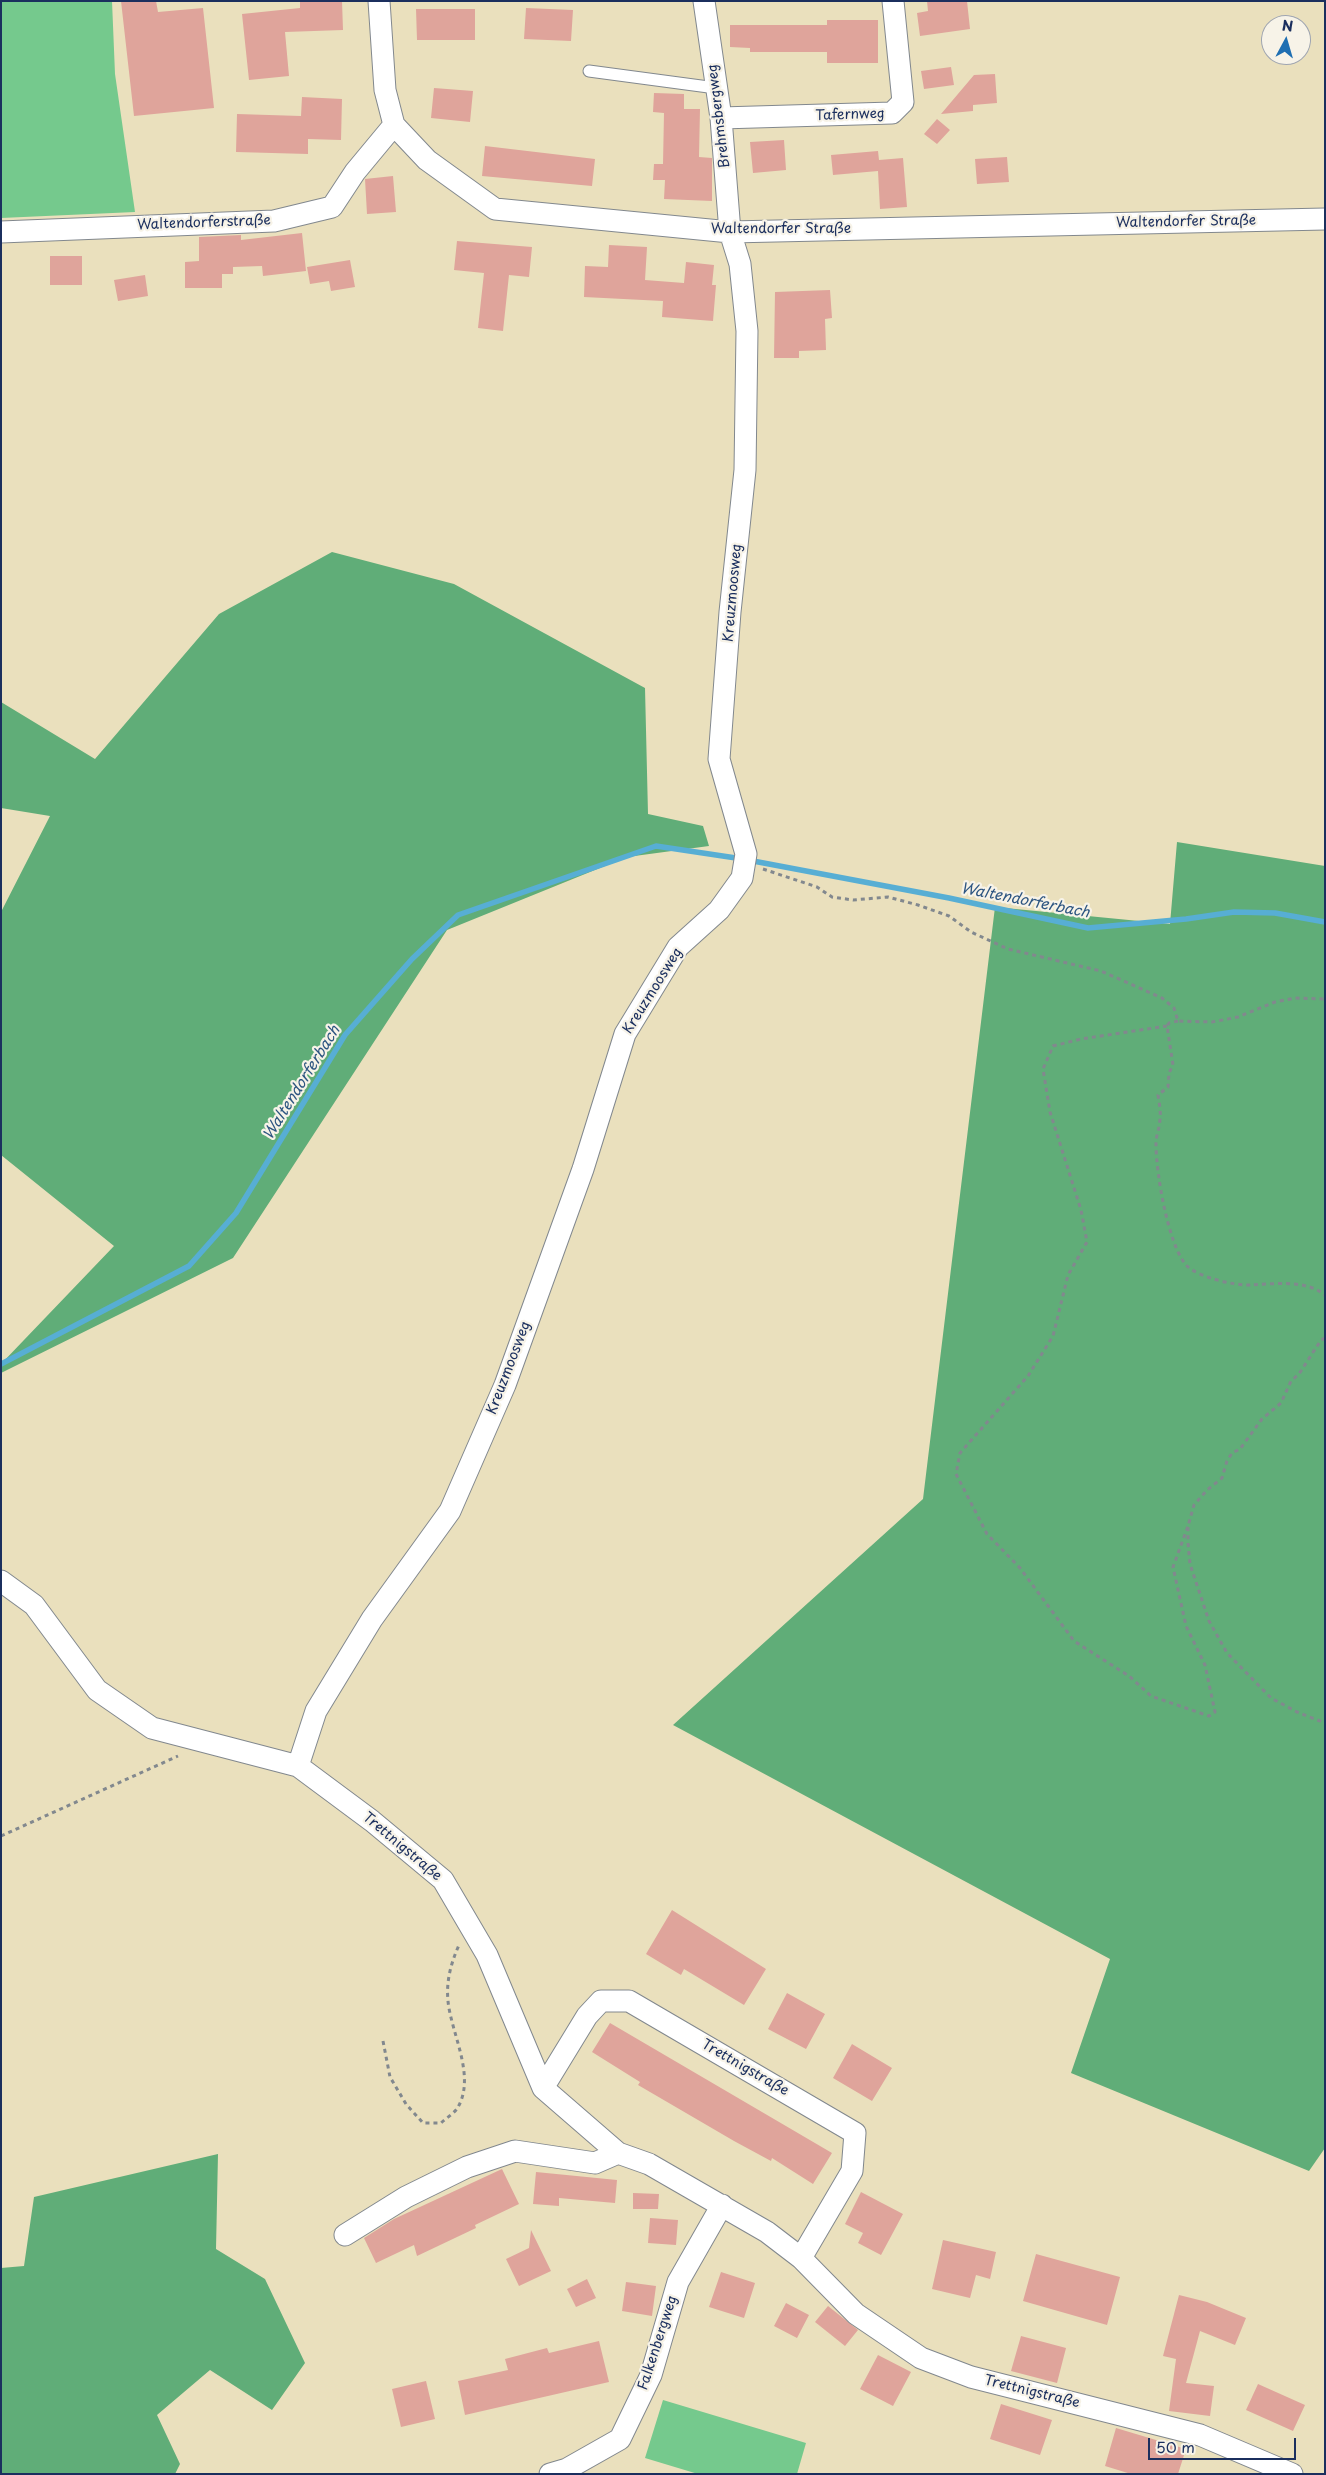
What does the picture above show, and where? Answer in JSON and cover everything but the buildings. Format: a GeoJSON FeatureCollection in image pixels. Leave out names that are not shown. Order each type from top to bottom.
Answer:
{"type":"FeatureCollection","features":[{"type":"Feature","properties":{"kind":"street","name":"Waltendorfer Straße"},"geometry":{"type":"LineString","coordinates":[[379,1],[385,90],[394,124],[427,160],[495,209],[730,232],[1325,219]]}},
{"type":"Feature","properties":{"kind":"street","name":"Brehmsbergweg"},"geometry":{"type":"LineString","coordinates":[[704,1],[722,118],[730,232]]}},
{"type":"Feature","properties":{"kind":"street","name":"Tafernweg"},"geometry":{"type":"LineString","coordinates":[[722,118],[892,113],[903,102],[893,1]]}},
{"type":"Feature","properties":{"kind":"street","name":"Waltendorferstraße"},"geometry":{"type":"LineString","coordinates":[[1,232],[274,221],[332,207],[355,172],[394,124]]}},
{"type":"Feature","properties":{"kind":"street","name":"Kreuzmoosweg"},"geometry":{"type":"LineString","coordinates":[[298,1766],[316,1711],[372,1619],[450,1511],[508,1375],[584,1169],[624,1034],[678,948],[719,910],[742,878],[746,854],[719,759],[730,612],[745,470],[747,331],[740,264],[730,232]]}},
{"type":"Feature","properties":{"kind":"street","name":"Trettnigstraße"},"geometry":{"type":"LineString","coordinates":[[1,1581],[34,1606],[97,1690],[152,1728],[298,1766],[372,1821],[443,1880],[487,1955],[543,2088],[618,2153],[649,2164],[767,2232],[801,2258],[856,2314],[921,2358],[971,2377],[1200,2435],[1292,2474]]}},
{"type":"Feature","properties":{"kind":"street","name":"Trettnigstraße"},"geometry":{"type":"LineString","coordinates":[[543,2088],[587,2016],[601,2001],[628,2001],[855,2133],[852,2171],[801,2258]]}},
{"type":"Feature","properties":{"kind":"street"},"geometry":{"type":"LineString","coordinates":[[345,2234],[406,2197],[467,2167],[507,2153],[515,2151],[595,2163],[618,2153]]}},
{"type":"Feature","properties":{"kind":"street","name":"Falkenbergweg"},"geometry":{"type":"LineString","coordinates":[[550,2474],[567,2469],[620,2439],[650,2375],[678,2282],[722,2205]]}},
{"type":"Feature","properties":{"kind":"lane"},"geometry":{"type":"LineString","coordinates":[[589,71],[716,88]]}},
{"type":"Feature","properties":{"kind":"path"},"geometry":{"type":"LineString","coordinates":[[742,878],[764,869],[817,887],[832,897],[853,900],[888,897],[918,905],[949,916],[971,932],[1008,949],[1101,971],[1162,998],[1174,1008],[1178,1020]]}},
{"type":"Feature","properties":{"kind":"path"},"geometry":{"type":"LineString","coordinates":[[1325,999],[1295,998],[1274,1002],[1238,1017],[1212,1022],[1178,1020],[1169,1023],[1167,1026],[1053,1046],[1043,1069],[1050,1112],[1081,1210],[1087,1242],[1068,1275],[1053,1336],[1028,1376],[960,1454],[956,1474],[987,1534],[1020,1568],[1074,1641],[1129,1676],[1151,1696],[1209,1716],[1215,1712],[1205,1665],[1186,1626],[1173,1568],[1194,1505],[1207,1490],[1222,1478],[1227,1461],[1232,1453],[1240,1449],[1262,1419],[1281,1403],[1291,1381],[1299,1374],[1321,1340],[1325,1338]]}},
{"type":"Feature","properties":{"kind":"path"},"geometry":{"type":"LineString","coordinates":[[1167,1026],[1173,1065],[1169,1072],[1168,1087],[1158,1095],[1161,1117],[1156,1144],[1163,1200],[1175,1248],[1187,1267],[1211,1278],[1245,1285],[1293,1283],[1320,1291],[1325,1295]]}},
{"type":"Feature","properties":{"kind":"path"},"geometry":{"type":"LineString","coordinates":[[1188,1526],[1190,1564],[1209,1621],[1227,1653],[1271,1698],[1297,1712],[1325,1723]]}},
{"type":"Feature","properties":{"kind":"path"},"geometry":{"type":"LineString","coordinates":[[1,1836],[208,1742]]}},
{"type":"Feature","properties":{"kind":"path"},"geometry":{"type":"LineString","coordinates":[[383,2041],[390,2078],[406,2104],[423,2123],[441,2123],[458,2108],[464,2084],[458,2039],[448,2002],[450,1966],[469,1924]]}},
{"type":"Feature","properties":{"kind":"green space"},"geometry":{"type":"Polygon","coordinates":[[[1,1],[112,1],[115,74],[135,212],[1,218],[1,1]]]}},
{"type":"Feature","properties":{"kind":"green space"},"geometry":{"type":"Polygon","coordinates":[[[332,552],[454,584],[645,688],[648,814],[703,826],[709,846],[627,857],[447,930],[233,1258],[1,1373],[1,1364],[114,1246],[1,1155],[1,912],[50,816],[1,808],[1,702],[95,759],[219,614],[332,552]]]}},
{"type":"Feature","properties":{"kind":"green space"},"geometry":{"type":"Polygon","coordinates":[[[1177,842],[1325,866],[1325,2148],[1309,2171],[1071,2073],[1110,1959],[673,1725],[923,1499],[995,907],[1170,924],[1177,842]]]}},
{"type":"Feature","properties":{"kind":"green space"},"geometry":{"type":"Polygon","coordinates":[[[218,2154],[216,2249],[265,2279],[305,2363],[272,2410],[210,2370],[157,2415],[180,2464],[175,2474],[1,2474],[1,2268],[24,2266],[34,2197],[218,2154]]]}},
{"type":"Feature","properties":{"kind":"green space"},"geometry":{"type":"Polygon","coordinates":[[[663,2400],[806,2443],[797,2474],[698,2474],[645,2458],[663,2400]]]}},
{"type":"Feature","properties":{"kind":"waterway","name":"Waltendorferbach"},"geometry":{"type":"LineString","coordinates":[[1,1364],[189,1266],[236,1213],[345,1035],[412,959],[458,915],[656,846],[736,858]]}},
{"type":"Feature","properties":{"kind":"waterway","name":"Waltendorferbach"},"geometry":{"type":"LineString","coordinates":[[753,861],[949,898],[1088,928],[1186,919],[1234,912],[1275,913],[1325,922]]}}]}
